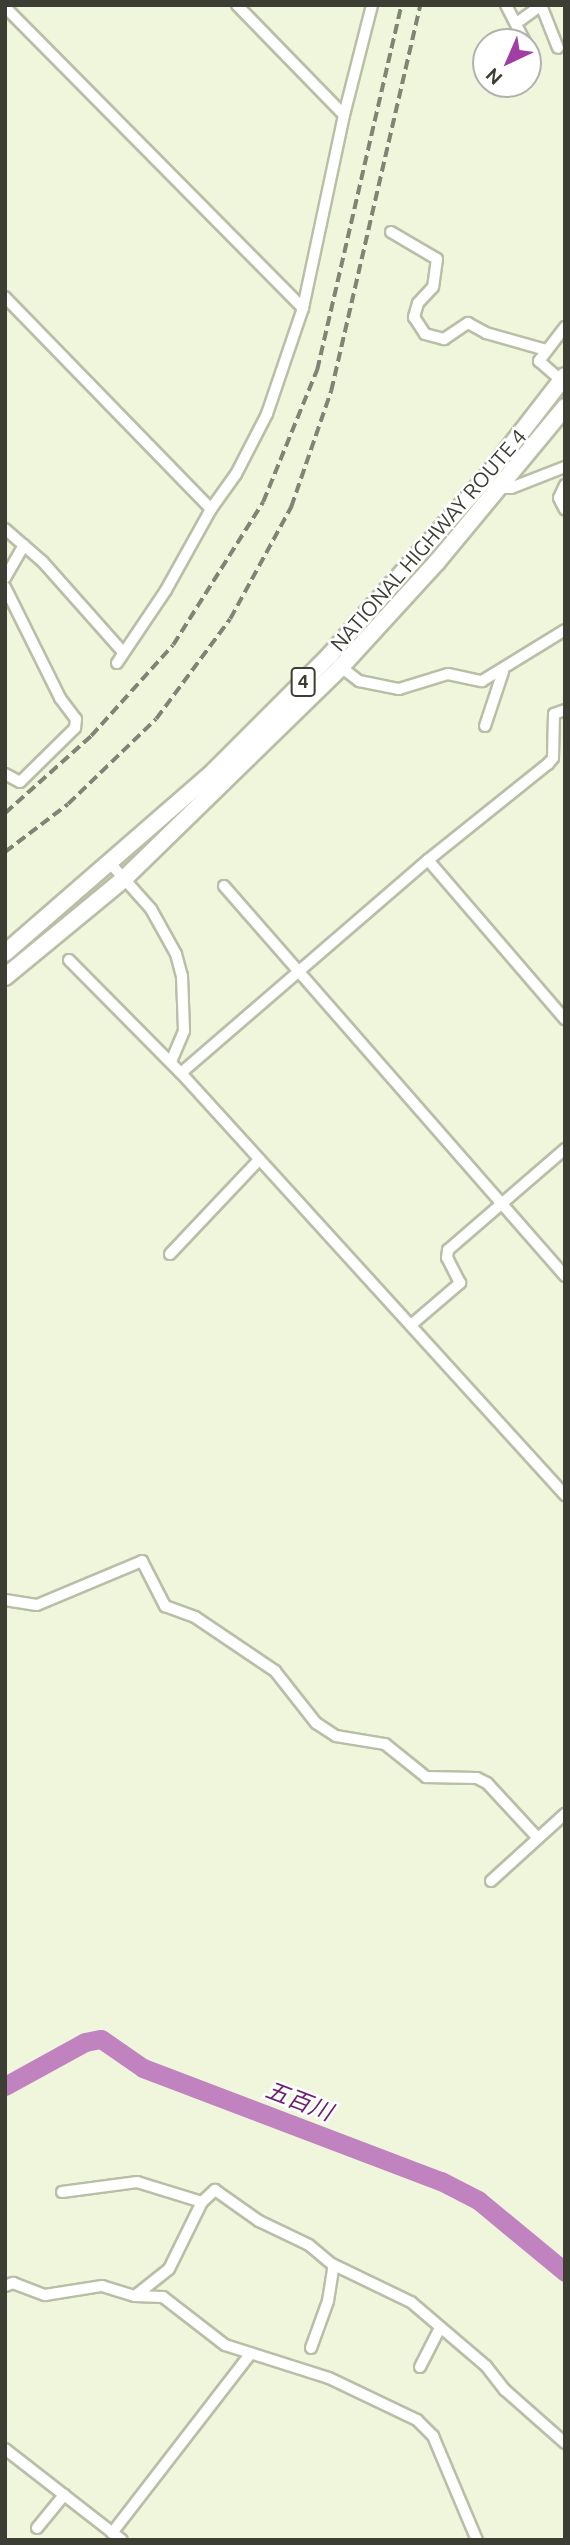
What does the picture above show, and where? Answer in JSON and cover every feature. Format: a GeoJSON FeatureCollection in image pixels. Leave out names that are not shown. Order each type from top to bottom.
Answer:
{"type":"FeatureCollection","features":[{"type":"Feature","properties":{"kind":"highway","name":"NATIONAL HIGHWAY ROUTE 4"},"geometry":{"type":"LineString","coordinates":[[5,953],[214,771],[329,656],[485,478],[563,380]]}},
{"type":"Feature","properties":{"kind":"highway","name":"NATIONAL HIGHWAY ROUTE 4"},"geometry":{"type":"LineString","coordinates":[[5,976],[125,878],[341,667],[500,488],[565,407]]}},
{"type":"Feature","properties":{"kind":"street"},"geometry":{"type":"LineString","coordinates":[[237,5],[344,115]]}},
{"type":"Feature","properties":{"kind":"street"},"geometry":{"type":"LineString","coordinates":[[117,663],[122,651],[166,590],[211,509],[236,474],[267,414],[303,307],[344,115],[372,5]]}},
{"type":"Feature","properties":{"kind":"street"},"geometry":{"type":"LineString","coordinates":[[506,5],[520,28]]}},
{"type":"Feature","properties":{"kind":"street"},"geometry":{"type":"LineString","coordinates":[[518,22],[541,5],[558,48]]}},
{"type":"Feature","properties":{"kind":"street"},"geometry":{"type":"LineString","coordinates":[[5,7],[303,307]]}},
{"type":"Feature","properties":{"kind":"street"},"geometry":{"type":"LineString","coordinates":[[391,232],[437,259],[433,286],[418,303],[414,317],[425,334],[443,340],[468,323],[486,333],[547,350]]}},
{"type":"Feature","properties":{"kind":"street"},"geometry":{"type":"LineString","coordinates":[[5,297],[211,509]]}},
{"type":"Feature","properties":{"kind":"street"},"geometry":{"type":"LineString","coordinates":[[563,380],[539,361],[565,327]]}},
{"type":"Feature","properties":{"kind":"street"},"geometry":{"type":"LineString","coordinates":[[500,488],[511,488],[565,467]]}},
{"type":"Feature","properties":{"kind":"street"},"geometry":{"type":"LineString","coordinates":[[565,485],[559,498],[565,510]]}},
{"type":"Feature","properties":{"kind":"street"},"geometry":{"type":"LineString","coordinates":[[5,529],[24,545],[122,651]]}},
{"type":"Feature","properties":{"kind":"street"},"geometry":{"type":"LineString","coordinates":[[5,578],[24,545]]}},
{"type":"Feature","properties":{"kind":"street"},"geometry":{"type":"LineString","coordinates":[[5,587],[60,698],[76,719],[75,729],[5,790]]}},
{"type":"Feature","properties":{"kind":"street"},"geometry":{"type":"LineString","coordinates":[[341,667],[359,681],[398,690],[448,674],[482,681],[503,672],[565,630]]}},
{"type":"Feature","properties":{"kind":"street"},"geometry":{"type":"LineString","coordinates":[[485,726],[503,672]]}},
{"type":"Feature","properties":{"kind":"street"},"geometry":{"type":"LineString","coordinates":[[181,1073],[428,860],[553,758],[554,714],[565,710]]}},
{"type":"Feature","properties":{"kind":"street"},"geometry":{"type":"LineString","coordinates":[[5,774],[16,782]]}},
{"type":"Feature","properties":{"kind":"street"},"geometry":{"type":"LineString","coordinates":[[428,860],[565,1019]]}},
{"type":"Feature","properties":{"kind":"street"},"geometry":{"type":"LineString","coordinates":[[110,863],[125,878],[164,929],[182,976],[184,1031],[171,1062]]}},
{"type":"Feature","properties":{"kind":"street"},"geometry":{"type":"LineString","coordinates":[[224,886],[565,1276]]}},
{"type":"Feature","properties":{"kind":"street"},"geometry":{"type":"LineString","coordinates":[[69,960],[171,1062],[565,1495]]}},
{"type":"Feature","properties":{"kind":"street"},"geometry":{"type":"LineString","coordinates":[[411,1325],[460,1283],[447,1258],[448,1250],[565,1149]]}},
{"type":"Feature","properties":{"kind":"street"},"geometry":{"type":"LineString","coordinates":[[170,1254],[259,1160]]}},
{"type":"Feature","properties":{"kind":"street"},"geometry":{"type":"LineString","coordinates":[[5,1600],[37,1605],[142,1561],[165,1606],[195,1617],[275,1671],[316,1723],[336,1735],[385,1744],[426,1777],[477,1778],[487,1783],[538,1838]]}},
{"type":"Feature","properties":{"kind":"street"},"geometry":{"type":"LineString","coordinates":[[491,1881],[565,1814]]}},
{"type":"Feature","properties":{"kind":"street"},"geometry":{"type":"LineString","coordinates":[[62,2192],[138,2182],[202,2202]]}},
{"type":"Feature","properties":{"kind":"street"},"geometry":{"type":"LineString","coordinates":[[135,2295],[169,2269],[202,2202],[210,2192],[222,2192],[259,2221],[309,2245],[334,2265],[395,2291],[486,2366],[513,2398],[565,2443]]}},
{"type":"Feature","properties":{"kind":"street"},"geometry":{"type":"LineString","coordinates":[[311,2348],[328,2301],[334,2265]]}},
{"type":"Feature","properties":{"kind":"street"},"geometry":{"type":"LineString","coordinates":[[5,2286],[13,2283],[45,2295],[102,2286],[135,2295],[167,2299],[215,2340],[329,2378],[427,2426],[477,2540]]}},
{"type":"Feature","properties":{"kind":"street"},"geometry":{"type":"LineString","coordinates":[[419,2367],[440,2328]]}},
{"type":"Feature","properties":{"kind":"street"},"geometry":{"type":"LineString","coordinates":[[5,2449],[117,2536],[251,2353]]}},
{"type":"Feature","properties":{"kind":"street"},"geometry":{"type":"LineString","coordinates":[[37,2528],[64,2495]]}},
{"type":"Feature","properties":{"kind":"waterway","name":"五百川"},"geometry":{"type":"LineString","coordinates":[[5,2086],[85,2042],[101,2039],[143,2068],[441,2181],[478,2200],[565,2272]]}},
{"type":"Feature","properties":{"kind":"railway"},"geometry":{"type":"LineString","coordinates":[[5,813],[91,736],[173,645],[263,502],[317,370],[401,5]]}},
{"type":"Feature","properties":{"kind":"railway"},"geometry":{"type":"LineString","coordinates":[[5,852],[68,804],[156,719],[230,619],[291,507],[331,391],[420,5]]}}]}
